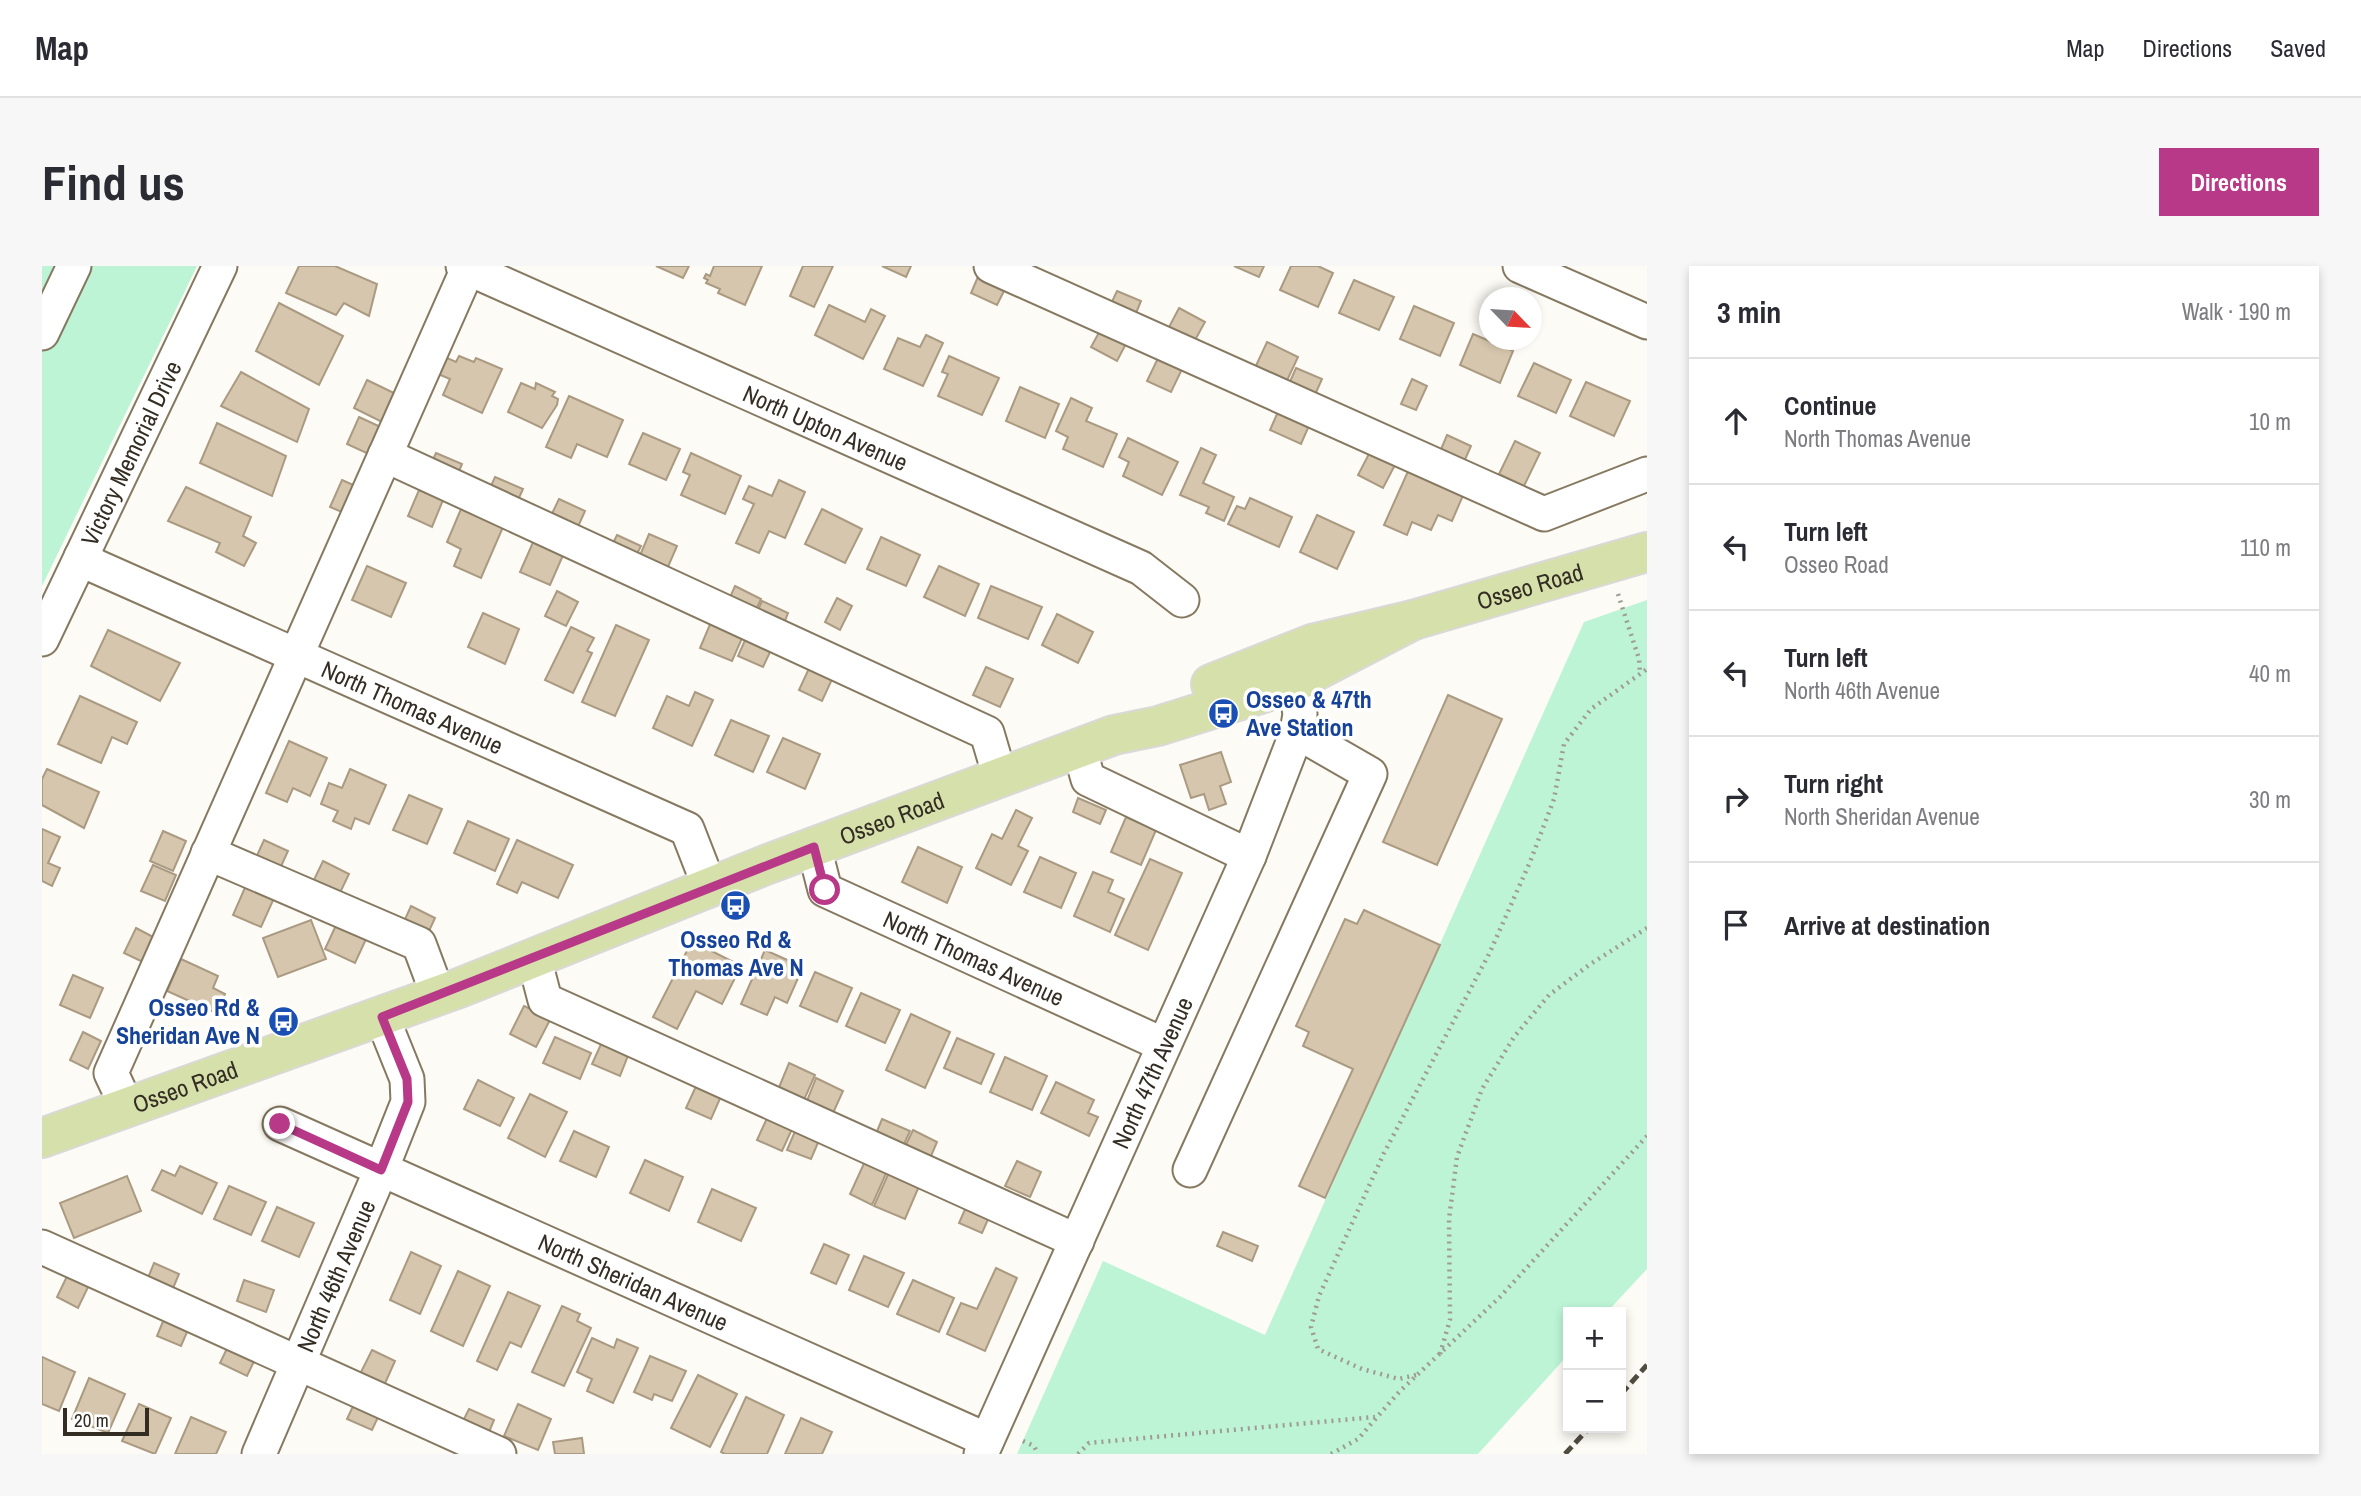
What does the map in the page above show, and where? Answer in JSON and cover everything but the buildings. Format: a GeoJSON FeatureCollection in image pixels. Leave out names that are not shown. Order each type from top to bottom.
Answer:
{"type":"FeatureCollection","features":[{"type":"Feature","properties":{"kind":"main road","name":"Osseo Road"},"geometry":{"type":"LineString","coordinates":[[1114,734],[1158,702],[1232,677],[1312,644],[1413,620],[1647,552]]}},
{"type":"Feature","properties":{"kind":"main road","name":"Osseo Road"},"geometry":{"type":"LineString","coordinates":[[42,1138],[382,1017],[814,847],[1114,734],[1158,726],[1295,683],[1413,620]]}},
{"type":"Feature","properties":{"kind":"street"},"geometry":{"type":"LineString","coordinates":[[42,333],[74,266]]}},
{"type":"Feature","properties":{"kind":"street","name":"Victory Memorial Drive"},"geometry":{"type":"LineString","coordinates":[[42,639],[220,266]]}},
{"type":"Feature","properties":{"kind":"street"},"geometry":{"type":"LineString","coordinates":[[991,266],[1544,514],[1647,474]]}},
{"type":"Feature","properties":{"kind":"street"},"geometry":{"type":"LineString","coordinates":[[1520,266],[1647,322]]}},
{"type":"Feature","properties":{"kind":"street"},"geometry":{"type":"LineString","coordinates":[[127,1108],[111,1073],[467,267]]}},
{"type":"Feature","properties":{"kind":"street","name":"North Upton Avenue"},"geometry":{"type":"LineString","coordinates":[[467,267],[1141,569],[1182,600]]}},
{"type":"Feature","properties":{"kind":"street"},"geometry":{"type":"LineString","coordinates":[[385,454],[987,733],[1000,777]]}},
{"type":"Feature","properties":{"kind":"street","name":"North Thomas Avenue"},"geometry":{"type":"LineString","coordinates":[[81,557],[95,566],[687,830],[710,888]]}},
{"type":"Feature","properties":{"kind":"street","name":"North 47th Avenue"},"geometry":{"type":"LineString","coordinates":[[984,1447],[1249,856],[1297,732],[1300,714],[1295,683]]}},
{"type":"Feature","properties":{"kind":"street"},"geometry":{"type":"LineString","coordinates":[[1190,1170],[1370,774],[1297,732]]}},
{"type":"Feature","properties":{"kind":"street"},"geometry":{"type":"LineString","coordinates":[[1079,747],[1088,779],[1249,856]]}},
{"type":"Feature","properties":{"kind":"street","name":"North Thomas Avenue"},"geometry":{"type":"LineString","coordinates":[[814,847],[825,890],[1164,1045]]}},
{"type":"Feature","properties":{"kind":"street"},"geometry":{"type":"LineString","coordinates":[[208,853],[419,944],[438,995]]}},
{"type":"Feature","properties":{"kind":"street"},"geometry":{"type":"LineString","coordinates":[[534,958],[545,1000],[1077,1241]]}},
{"type":"Feature","properties":{"kind":"street","name":"North 46th Avenue"},"geometry":{"type":"LineString","coordinates":[[259,1454],[408,1102],[407,1079],[382,1017]]}},
{"type":"Feature","properties":{"kind":"street","name":"North Sheridan Avenue"},"geometry":{"type":"LineString","coordinates":[[280,1124],[984,1447]]}},
{"type":"Feature","properties":{"kind":"street"},"geometry":{"type":"LineString","coordinates":[[42,1247],[499,1454]]}},
{"type":"Feature","properties":{"kind":"path"},"geometry":{"type":"LineString","coordinates":[[1616,588],[1639,659],[1640,674]]}},
{"type":"Feature","properties":{"kind":"path"},"geometry":{"type":"LineString","coordinates":[[1416,1375],[1398,1380],[1362,1369],[1318,1349],[1311,1327],[1319,1296],[1384,1153],[1490,953],[1554,799],[1564,744],[1591,709],[1647,669]]}},
{"type":"Feature","properties":{"kind":"path"},"geometry":{"type":"LineString","coordinates":[[1440,1354],[1450,1320],[1450,1219],[1457,1157],[1482,1089],[1514,1037],[1549,995],[1589,965],[1647,928]]}},
{"type":"Feature","properties":{"kind":"path"},"geometry":{"type":"LineString","coordinates":[[1331,1454],[1358,1438],[1416,1375],[1500,1297],[1647,1136]]}},
{"type":"Feature","properties":{"kind":"path"},"geometry":{"type":"LineString","coordinates":[[1078,1454],[1089,1443],[1376,1417]]}},
{"type":"Feature","properties":{"kind":"path"},"geometry":{"type":"LineString","coordinates":[[1023,1441],[1034,1446],[1038,1454]]}},
{"type":"Feature","properties":{"kind":"green space"},"geometry":{"type":"Polygon","coordinates":[[[42,266],[197,266],[42,586],[42,266]]]}},
{"type":"Feature","properties":{"kind":"green space"},"geometry":{"type":"Polygon","coordinates":[[[1647,600],[1647,1269],[1612,1307],[1563,1307],[1563,1360],[1478,1454],[1017,1454],[1103,1261],[1265,1335],[1584,622],[1647,600]]]}},
{"type":"Feature","properties":{"kind":"railway"},"geometry":{"type":"LineString","coordinates":[[1626,1388],[1647,1365]]}},
{"type":"Feature","properties":{"kind":"railway"},"geometry":{"type":"LineString","coordinates":[[1565,1454],[1584,1433]]}},
{"type":"Feature","properties":{"kind":"place","name":"Osseo & 47th Ave Station"},"geometry":{"type":"Point","coordinates":[1223,713]}},
{"type":"Feature","properties":{"kind":"place","name":"Osseo Rd & Thomas Ave N"},"geometry":{"type":"Point","coordinates":[736,905]}},
{"type":"Feature","properties":{"kind":"place","name":"Osseo Rd & Sheridan Ave N"},"geometry":{"type":"Point","coordinates":[283,1021]}},
{"type":"Feature","properties":{"kind":"route"},"geometry":{"type":"LineString","coordinates":[[280,1124],[381,1170],[408,1102],[407,1079],[382,1017],[814,847],[825,890]]}}]}
